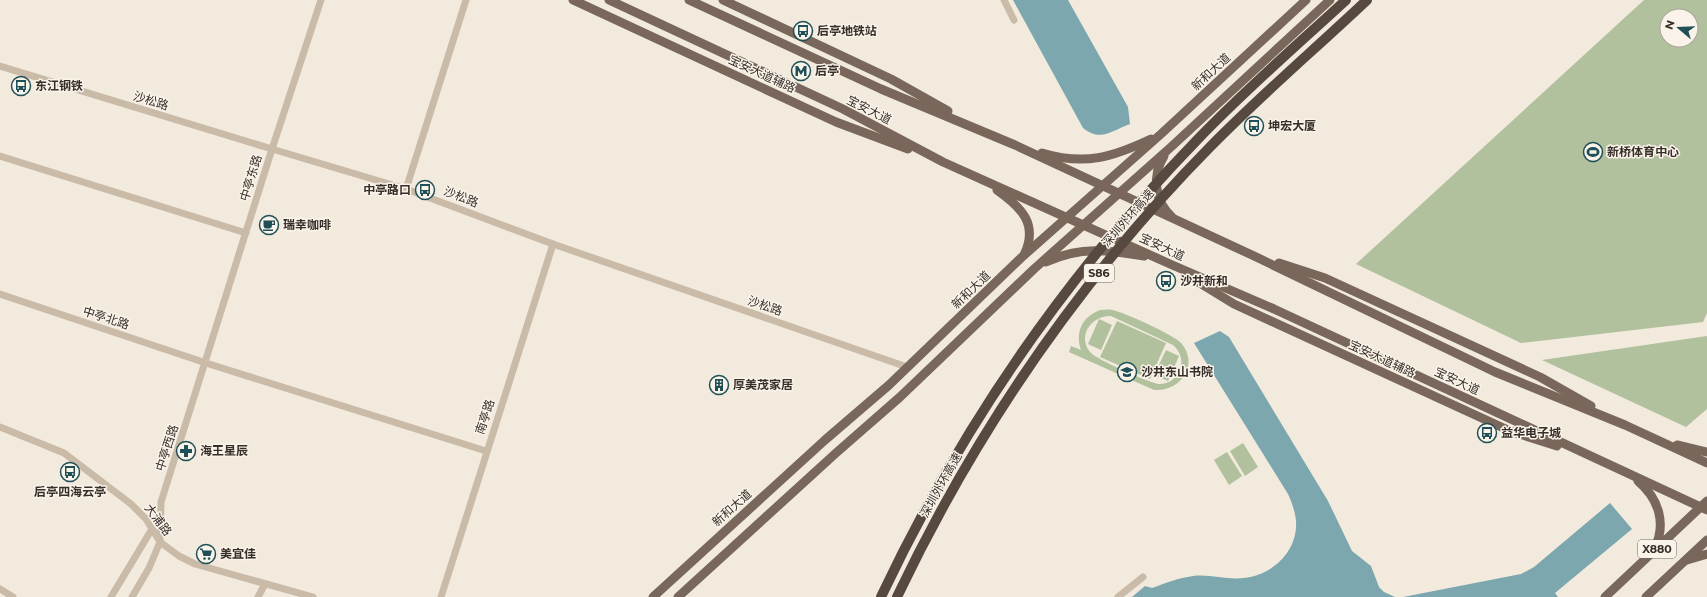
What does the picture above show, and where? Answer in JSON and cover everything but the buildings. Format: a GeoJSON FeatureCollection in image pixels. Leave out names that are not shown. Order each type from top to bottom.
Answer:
{"type":"FeatureCollection","features":[{"type":"Feature","properties":{"kind":"highway","name":"深圳外环高速"},"geometry":{"type":"LineString","coordinates":[[881,597],[924,512],[974,424],[1018,357],[1066,291],[1143,197],[1199,138],[1257,81],[1346,0]]}},
{"type":"Feature","properties":{"kind":"highway","name":"深圳外环高速"},"geometry":{"type":"LineString","coordinates":[[897,597],[942,508],[986,432],[1030,365],[1102,268],[1154,207],[1209,148],[1272,87],[1368,0]]}},
{"type":"Feature","properties":{"kind":"main road","name":"宝安大道辅路"},"geometry":{"type":"LineString","coordinates":[[573,0],[836,122],[944,162]]}},
{"type":"Feature","properties":{"kind":"main road","name":"宝安大道"},"geometry":{"type":"LineString","coordinates":[[609,0],[843,109],[944,162],[1170,264],[1274,309],[1631,475],[1705,506]]}},
{"type":"Feature","properties":{"kind":"main road","name":"宝安大道"},"geometry":{"type":"LineString","coordinates":[[689,0],[881,89],[980,129],[1015,145],[1252,255],[1495,372],[1625,425],[1707,463]]}},
{"type":"Feature","properties":{"kind":"main road"},"geometry":{"type":"LineString","coordinates":[[723,0],[891,79],[980,129]]}},
{"type":"Feature","properties":{"kind":"main road","name":"新和大道"},"geometry":{"type":"LineString","coordinates":[[653,597],[907,367],[1022,257],[1161,134],[1306,0]]}},
{"type":"Feature","properties":{"kind":"main road"},"geometry":{"type":"LineString","coordinates":[[678,597],[830,458],[900,397],[1034,269],[1171,147],[1330,0]]}},
{"type":"Feature","properties":{"kind":"main road"},"geometry":{"type":"LineString","coordinates":[[1015,145],[1053,156],[1077,160],[1118,153],[1161,134]]}},
{"type":"Feature","properties":{"kind":"main road"},"geometry":{"type":"LineString","coordinates":[[1171,147],[1161,160],[1156,176],[1156,185],[1162,205],[1176,220]]}},
{"type":"Feature","properties":{"kind":"main road"},"geometry":{"type":"LineString","coordinates":[[979,178],[1014,202],[1024,214],[1027,220],[1029,236],[1028,243],[1022,257]]}},
{"type":"Feature","properties":{"kind":"main road"},"geometry":{"type":"LineString","coordinates":[[1034,269],[1061,256],[1090,250],[1114,251],[1157,258]]}},
{"type":"Feature","properties":{"kind":"main road"},"geometry":{"type":"LineString","coordinates":[[1252,255],[1325,278],[1540,377],[1625,425]]}},
{"type":"Feature","properties":{"kind":"main road"},"geometry":{"type":"LineString","coordinates":[[1654,438],[1707,452]]}},
{"type":"Feature","properties":{"kind":"main road"},"geometry":{"type":"LineString","coordinates":[[1631,475],[1649,492],[1659,509],[1660,529],[1658,539],[1649,557]]}},
{"type":"Feature","properties":{"kind":"main road","name":"X880"},"geometry":{"type":"LineString","coordinates":[[1606,597],[1705,506]]}},
{"type":"Feature","properties":{"kind":"main road","name":"X880"},"geometry":{"type":"LineString","coordinates":[[1646,597],[1707,540]]}},
{"type":"Feature","properties":{"kind":"main road"},"geometry":{"type":"LineString","coordinates":[[1684,562],[1707,554]]}},
{"type":"Feature","properties":{"kind":"street","name":"中亭东路"},"geometry":{"type":"LineString","coordinates":[[206,363],[320,0]]}},
{"type":"Feature","properties":{"kind":"street"},"geometry":{"type":"LineString","coordinates":[[406,189],[466,0]]}},
{"type":"Feature","properties":{"kind":"street"},"geometry":{"type":"LineString","coordinates":[[1004,0],[1014,20]]}},
{"type":"Feature","properties":{"kind":"street","name":"沙松路"},"geometry":{"type":"LineString","coordinates":[[0,66],[406,189],[553,244],[907,367]]}},
{"type":"Feature","properties":{"kind":"street"},"geometry":{"type":"LineString","coordinates":[[0,156],[246,233]]}},
{"type":"Feature","properties":{"kind":"street","name":"南亭路"},"geometry":{"type":"LineString","coordinates":[[441,597],[486,451],[553,244]]}},
{"type":"Feature","properties":{"kind":"street","name":"中亭北路"},"geometry":{"type":"LineString","coordinates":[[0,294],[206,363],[486,451]]}},
{"type":"Feature","properties":{"kind":"street","name":"中亭西路"},"geometry":{"type":"LineString","coordinates":[[132,597],[150,568],[160,542],[161,502],[206,363]]}},
{"type":"Feature","properties":{"kind":"street","name":"大浦路"},"geometry":{"type":"LineString","coordinates":[[1,428],[64,453],[131,504],[146,519],[160,542],[179,556],[194,564],[312,597]]}},
{"type":"Feature","properties":{"kind":"street"},"geometry":{"type":"LineString","coordinates":[[111,597],[152,529]]}},
{"type":"Feature","properties":{"kind":"street"},"geometry":{"type":"LineString","coordinates":[[1118,597],[1143,577]]}},
{"type":"Feature","properties":{"kind":"street"},"geometry":{"type":"LineString","coordinates":[[258,597],[265,584]]}},
{"type":"Feature","properties":{"kind":"street"},"geometry":{"type":"LineString","coordinates":[[0,589],[13,597]]}},
{"type":"Feature","properties":{"kind":"green space","name":"新桥体育中心"},"geometry":{"type":"Polygon","coordinates":[[[1644,0],[1707,0],[1707,313],[1703,322],[1521,343],[1356,264],[1644,0]]]}},
{"type":"Feature","properties":{"kind":"green space"},"geometry":{"type":"Polygon","coordinates":[[[1100,310],[1118,312],[1148,324],[1177,339],[1186,351],[1188,360],[1188,368],[1184,376],[1172,387],[1154,390],[1069,352],[1071,346],[1081,350],[1079,343],[1080,331],[1084,321],[1100,310]],[[1111,316],[1098,319],[1092,323],[1088,328],[1085,340],[1091,353],[1095,356],[1136,376],[1160,384],[1174,379],[1178,375],[1181,368],[1181,357],[1173,345],[1111,316]]]}},
{"type":"Feature","properties":{"kind":"green space"},"geometry":{"type":"Polygon","coordinates":[[[1099,319],[1112,325],[1101,350],[1088,344],[1099,319]]]}},
{"type":"Feature","properties":{"kind":"green space"},"geometry":{"type":"Polygon","coordinates":[[[1117,321],[1166,343],[1150,379],[1100,357],[1117,321]]]}},
{"type":"Feature","properties":{"kind":"green space"},"geometry":{"type":"Polygon","coordinates":[[[1707,336],[1707,409],[1686,427],[1542,360],[1707,336]]]}},
{"type":"Feature","properties":{"kind":"green space"},"geometry":{"type":"Polygon","coordinates":[[[1166,350],[1179,356],[1168,381],[1154,375],[1166,350]]]}},
{"type":"Feature","properties":{"kind":"green space"},"geometry":{"type":"Polygon","coordinates":[[[1243,443],[1258,467],[1245,476],[1230,451],[1243,443]]]}},
{"type":"Feature","properties":{"kind":"green space"},"geometry":{"type":"Polygon","coordinates":[[[1227,452],[1242,476],[1229,485],[1214,460],[1227,452]]]}},
{"type":"Feature","properties":{"kind":"water"},"geometry":{"type":"Polygon","coordinates":[[[1013,0],[1068,0],[1128,107],[1130,124],[1101,135],[1089,132],[1083,128],[1013,0]]]}},
{"type":"Feature","properties":{"kind":"water"},"geometry":{"type":"Polygon","coordinates":[[[1220,331],[1229,337],[1328,501],[1352,551],[1371,566],[1379,587],[1384,592],[1395,597],[1132,597],[1145,586],[1152,588],[1188,577],[1206,576],[1244,578],[1255,576],[1274,567],[1282,560],[1293,542],[1296,532],[1296,521],[1288,494],[1194,343],[1220,331]]]}},
{"type":"Feature","properties":{"kind":"water"},"geometry":{"type":"Polygon","coordinates":[[[1610,503],[1632,529],[1555,593],[1558,597],[1403,597],[1521,574],[1534,567],[1610,503]]]}},
{"type":"Feature","properties":{"kind":"place","name":"后亭地铁站"},"geometry":{"type":"Point","coordinates":[803,31]}},
{"type":"Feature","properties":{"kind":"place","name":"后亭"},"geometry":{"type":"Point","coordinates":[801,71]}},
{"type":"Feature","properties":{"kind":"place","name":"东江钢铁"},"geometry":{"type":"Point","coordinates":[21,86]}},
{"type":"Feature","properties":{"kind":"place","name":"坤宏大厦"},"geometry":{"type":"Point","coordinates":[1254,126]}},
{"type":"Feature","properties":{"kind":"place","name":"新桥体育中心"},"geometry":{"type":"Point","coordinates":[1593,152]}},
{"type":"Feature","properties":{"kind":"place","name":"中亭路口"},"geometry":{"type":"Point","coordinates":[425,190]}},
{"type":"Feature","properties":{"kind":"place","name":"瑞幸咖啡"},"geometry":{"type":"Point","coordinates":[269,225]}},
{"type":"Feature","properties":{"kind":"place","name":"沙井新和"},"geometry":{"type":"Point","coordinates":[1166,281]}},
{"type":"Feature","properties":{"kind":"place","name":"沙井东山书院"},"geometry":{"type":"Point","coordinates":[1127,372]}},
{"type":"Feature","properties":{"kind":"place","name":"厚美茂家居"},"geometry":{"type":"Point","coordinates":[719,385]}},
{"type":"Feature","properties":{"kind":"place","name":"益华电子城"},"geometry":{"type":"Point","coordinates":[1487,433]}},
{"type":"Feature","properties":{"kind":"place","name":"海王星辰"},"geometry":{"type":"Point","coordinates":[186,451]}},
{"type":"Feature","properties":{"kind":"place","name":"后亭四海云亭"},"geometry":{"type":"Point","coordinates":[70,472]}},
{"type":"Feature","properties":{"kind":"place","name":"美宜佳"},"geometry":{"type":"Point","coordinates":[206,554]}}]}
